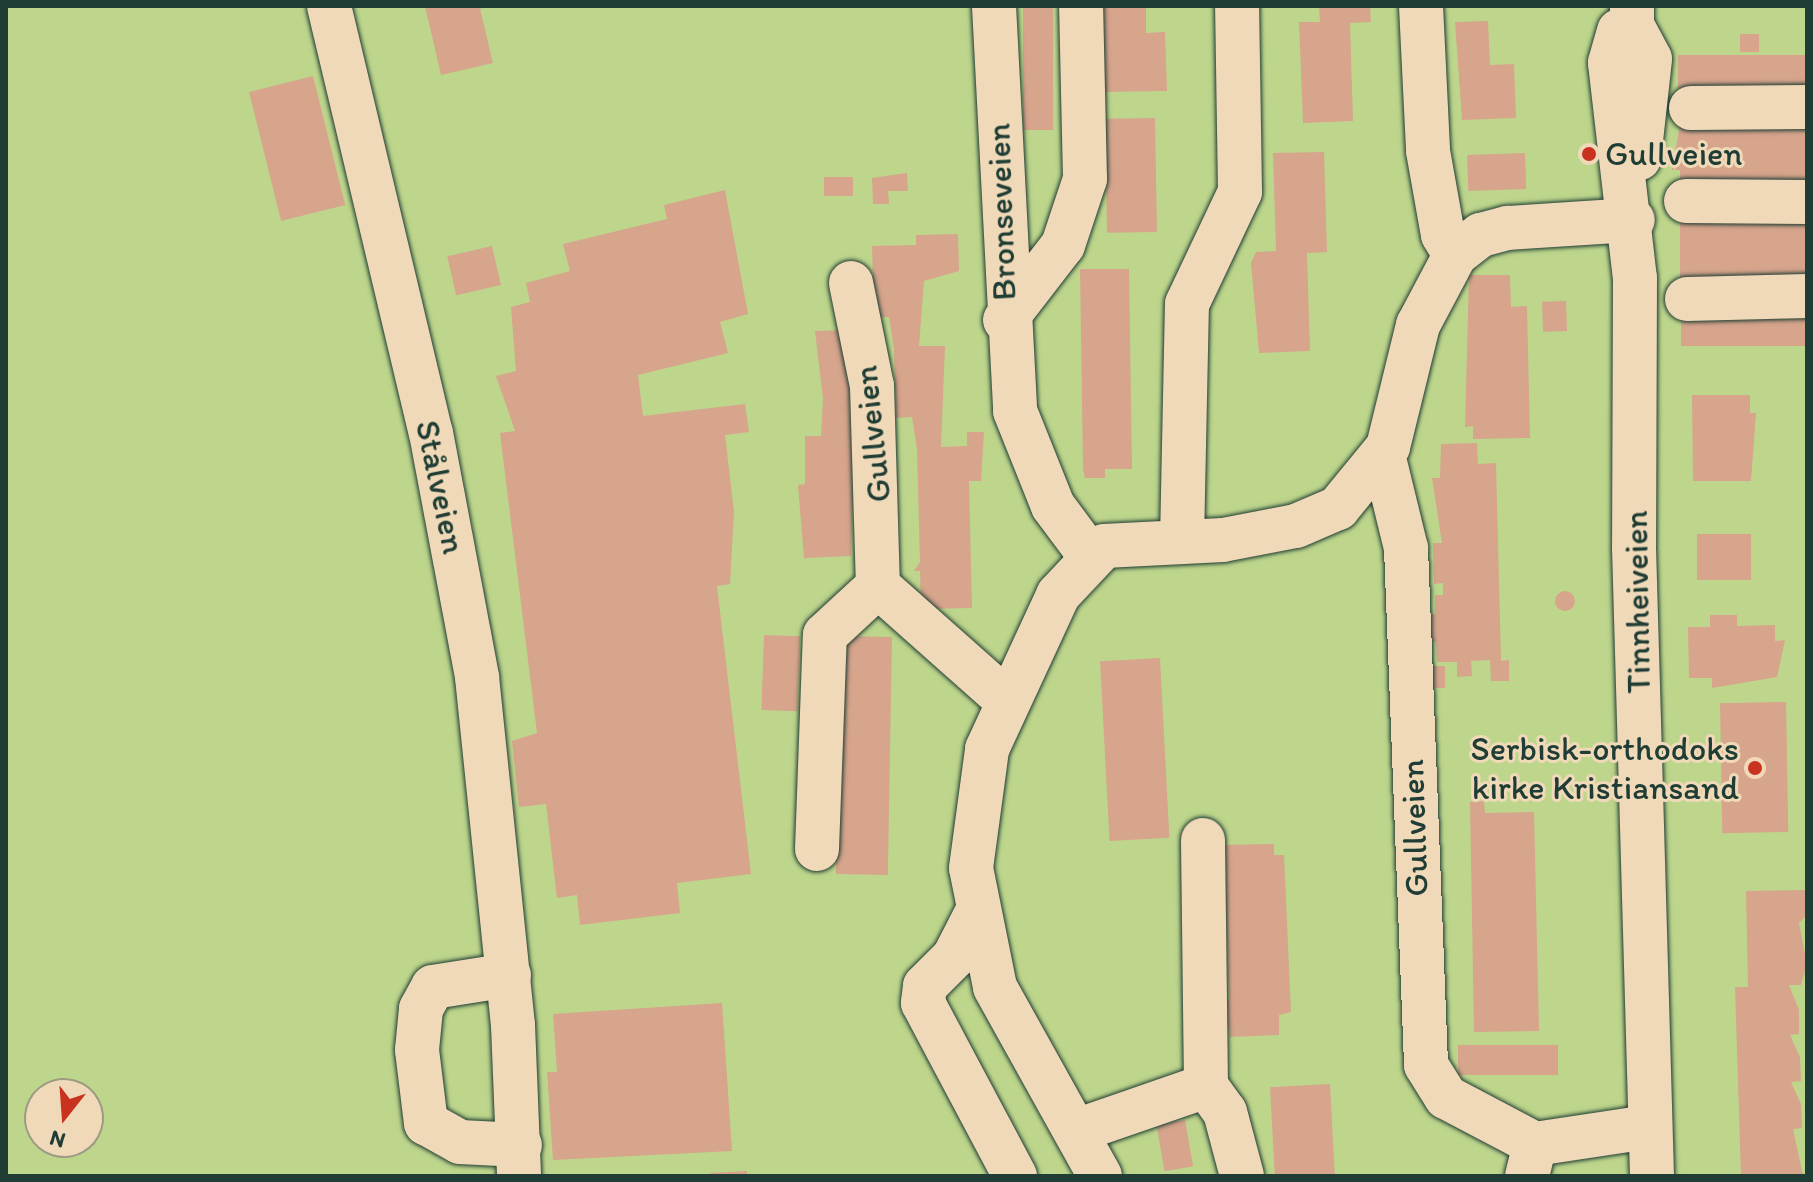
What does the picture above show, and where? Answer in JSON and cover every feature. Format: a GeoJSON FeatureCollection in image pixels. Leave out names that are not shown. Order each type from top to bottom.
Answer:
{"type":"FeatureCollection","features":[{"type":"Feature","properties":{"kind":"street","name":"Stålveien"},"geometry":{"type":"LineString","coordinates":[[329,6],[455,551],[479,691],[509,975],[519,1160],[460,1142],[426,1123],[417,1050],[421,1009],[433,987],[509,975]]}},
{"type":"Feature","properties":{"kind":"street","name":"Bronseveien"},"geometry":{"type":"LineString","coordinates":[[994,6],[1005,320]]}},
{"type":"Feature","properties":{"kind":"street","name":"Bronseveien"},"geometry":{"type":"LineString","coordinates":[[1005,320],[1063,245],[1085,179],[1081,6]]}},
{"type":"Feature","properties":{"kind":"street"},"geometry":{"type":"LineString","coordinates":[[1182,541],[1187,304],[1240,192],[1237,6]]}},
{"type":"Feature","properties":{"kind":"street"},"geometry":{"type":"LineString","coordinates":[[1421,6],[1428,151],[1443,235],[1455,255]]}},
{"type":"Feature","properties":{"kind":"street","name":"Tinnheiveien"},"geometry":{"type":"LineString","coordinates":[[1633,11],[1619,31],[1610,63],[1633,220],[1648,1127],[1652,1176]]}},
{"type":"Feature","properties":{"kind":"street"},"geometry":{"type":"LineString","coordinates":[[1691,108],[1807,107]]}},
{"type":"Feature","properties":{"kind":"street"},"geometry":{"type":"LineString","coordinates":[[1686,201],[1807,202]]}},
{"type":"Feature","properties":{"kind":"street","name":"Gullveien"},"geometry":{"type":"LineString","coordinates":[[1100,1176],[995,987],[976,914],[975,802],[1004,698],[1058,595],[1104,546],[1139,540],[1182,541],[1296,526],[1338,508],[1383,454],[1418,325],[1455,255],[1481,235],[1508,228],[1633,220]]}},
{"type":"Feature","properties":{"kind":"street","name":"Gullveien"},"geometry":{"type":"LineString","coordinates":[[851,283],[872,386],[878,586]]}},
{"type":"Feature","properties":{"kind":"street"},"geometry":{"type":"LineString","coordinates":[[1687,299],[1807,296]]}},
{"type":"Feature","properties":{"kind":"street"},"geometry":{"type":"LineString","coordinates":[[1005,320],[1029,457],[1068,531],[1091,557]]}},
{"type":"Feature","properties":{"kind":"street","name":"Gullveien"},"geometry":{"type":"LineString","coordinates":[[1383,454],[1406,548],[1426,1065],[1446,1097],[1531,1160],[1648,1127]]}},
{"type":"Feature","properties":{"kind":"street"},"geometry":{"type":"LineString","coordinates":[[817,849],[825,635],[878,586],[1004,698]]}},
{"type":"Feature","properties":{"kind":"street"},"geometry":{"type":"LineString","coordinates":[[1203,840],[1206,1086],[1225,1112],[1242,1176]]}},
{"type":"Feature","properties":{"kind":"street"},"geometry":{"type":"LineString","coordinates":[[976,914],[954,957],[925,986],[923,1003],[1015,1176]]}},
{"type":"Feature","properties":{"kind":"street"},"geometry":{"type":"LineString","coordinates":[[1076,1131],[1206,1086]]}},
{"type":"Feature","properties":{"kind":"green space"},"geometry":{"type":"Polygon","coordinates":[[[6,6],[1807,6],[1807,1176],[6,1176],[6,6]]]}},
{"type":"Feature","properties":{"kind":"building"},"geometry":{"type":"Polygon","coordinates":[[[425,6],[489,6],[480,9],[493,63],[441,75],[425,6]]]}},
{"type":"Feature","properties":{"kind":"building"},"geometry":{"type":"Polygon","coordinates":[[[1023,6],[1053,6],[1053,130],[1023,130],[1023,6]]]}},
{"type":"Feature","properties":{"kind":"building"},"geometry":{"type":"Polygon","coordinates":[[[1097,6],[1146,6],[1146,33],[1165,32],[1167,91],[1099,92],[1097,6]]]}},
{"type":"Feature","properties":{"kind":"building"},"geometry":{"type":"Polygon","coordinates":[[[1319,6],[1370,6],[1371,22],[1350,23],[1353,121],[1303,123],[1299,22],[1320,22],[1319,6]]]}},
{"type":"Feature","properties":{"kind":"building"},"geometry":{"type":"Polygon","coordinates":[[[1488,21],[1490,65],[1514,64],[1516,118],[1462,120],[1455,22],[1488,21]]]}},
{"type":"Feature","properties":{"kind":"building"},"geometry":{"type":"Polygon","coordinates":[[[1740,34],[1759,34],[1759,52],[1740,52],[1740,34]]]}},
{"type":"Feature","properties":{"kind":"building"},"geometry":{"type":"Polygon","coordinates":[[[1678,55],[1807,55],[1807,88],[1678,88],[1678,55]]]}},
{"type":"Feature","properties":{"kind":"building"},"geometry":{"type":"Polygon","coordinates":[[[313,76],[345,205],[281,221],[249,92],[313,76]]]}},
{"type":"Feature","properties":{"kind":"building"},"geometry":{"type":"Polygon","coordinates":[[[1155,118],[1157,232],[1107,233],[1105,119],[1155,118]]]}},
{"type":"Feature","properties":{"kind":"building"},"geometry":{"type":"Polygon","coordinates":[[[1807,122],[1807,183],[1680,185],[1680,170],[1672,170],[1680,124],[1807,122]]]}},
{"type":"Feature","properties":{"kind":"building"},"geometry":{"type":"Polygon","coordinates":[[[1324,152],[1327,252],[1307,253],[1310,351],[1259,353],[1251,263],[1256,252],[1276,251],[1273,153],[1324,152]]]}},
{"type":"Feature","properties":{"kind":"building"},"geometry":{"type":"Polygon","coordinates":[[[1525,153],[1526,189],[1468,191],[1467,155],[1525,153]]]}},
{"type":"Feature","properties":{"kind":"building"},"geometry":{"type":"Polygon","coordinates":[[[907,173],[908,191],[888,191],[889,204],[873,204],[872,178],[907,173]]]}},
{"type":"Feature","properties":{"kind":"building"},"geometry":{"type":"Polygon","coordinates":[[[824,177],[853,177],[853,196],[824,196],[824,177]]]}},
{"type":"Feature","properties":{"kind":"building"},"geometry":{"type":"Polygon","coordinates":[[[725,190],[748,314],[720,322],[728,353],[638,375],[643,416],[745,404],[749,432],[725,435],[734,512],[730,584],[717,586],[751,874],[677,883],[680,913],[580,925],[577,895],[557,898],[546,804],[519,807],[512,741],[537,733],[500,433],[515,431],[496,376],[516,371],[511,307],[530,302],[526,283],[570,271],[563,244],[667,219],[664,205],[725,190]]]}},
{"type":"Feature","properties":{"kind":"building"},"geometry":{"type":"Polygon","coordinates":[[[1680,217],[1807,217],[1807,278],[1680,278],[1680,217]]]}},
{"type":"Feature","properties":{"kind":"building"},"geometry":{"type":"Polygon","coordinates":[[[958,234],[959,271],[924,281],[919,346],[945,346],[941,447],[967,446],[967,432],[984,432],[981,481],[969,481],[972,608],[921,609],[920,571],[914,571],[920,562],[917,449],[912,417],[896,418],[894,349],[889,317],[874,317],[872,246],[916,245],[916,235],[958,234]]]}},
{"type":"Feature","properties":{"kind":"building"},"geometry":{"type":"Polygon","coordinates":[[[492,246],[501,285],[456,295],[447,256],[492,246]]]}},
{"type":"Feature","properties":{"kind":"building"},"geometry":{"type":"Polygon","coordinates":[[[1080,269],[1129,269],[1132,469],[1105,469],[1105,478],[1085,478],[1083,469],[1080,269]]]}},
{"type":"Feature","properties":{"kind":"building"},"geometry":{"type":"Polygon","coordinates":[[[1469,275],[1510,275],[1511,307],[1527,306],[1530,438],[1473,439],[1473,426],[1465,427],[1469,275]]]}},
{"type":"Feature","properties":{"kind":"building"},"geometry":{"type":"Polygon","coordinates":[[[1566,301],[1567,331],[1543,332],[1542,302],[1566,301]]]}},
{"type":"Feature","properties":{"kind":"building"},"geometry":{"type":"Polygon","coordinates":[[[1681,313],[1807,313],[1807,346],[1681,346],[1681,313]]]}},
{"type":"Feature","properties":{"kind":"building"},"geometry":{"type":"Polygon","coordinates":[[[849,330],[860,483],[853,483],[851,556],[804,558],[798,485],[805,484],[805,436],[821,436],[823,399],[815,331],[849,330]]]}},
{"type":"Feature","properties":{"kind":"building"},"geometry":{"type":"Polygon","coordinates":[[[1692,395],[1750,395],[1750,413],[1756,413],[1751,481],[1693,481],[1692,395]]]}},
{"type":"Feature","properties":{"kind":"building"},"geometry":{"type":"Polygon","coordinates":[[[1477,443],[1478,464],[1496,463],[1501,661],[1509,660],[1509,681],[1491,681],[1490,660],[1471,661],[1472,676],[1457,677],[1457,662],[1437,662],[1436,642],[1429,642],[1428,614],[1435,614],[1435,595],[1443,595],[1443,583],[1434,584],[1433,543],[1442,543],[1432,478],[1440,478],[1441,444],[1477,443]]]}},
{"type":"Feature","properties":{"kind":"building"},"geometry":{"type":"Polygon","coordinates":[[[1697,534],[1751,534],[1751,580],[1697,580],[1697,534]]]}},
{"type":"Feature","properties":{"kind":"building"},"geometry":{"type":"Polygon","coordinates":[[[1565,591],[1572,594],[1575,601],[1572,608],[1565,611],[1558,608],[1555,601],[1558,594],[1565,591]]]}},
{"type":"Feature","properties":{"kind":"building"},"geometry":{"type":"Polygon","coordinates":[[[1710,615],[1737,615],[1737,626],[1775,625],[1775,641],[1785,640],[1777,677],[1712,688],[1712,678],[1689,678],[1688,627],[1710,627],[1710,615]]]}},
{"type":"Feature","properties":{"kind":"building"},"geometry":{"type":"Polygon","coordinates":[[[764,635],[800,636],[797,711],[761,710],[764,635]]]}},
{"type":"Feature","properties":{"kind":"building"},"geometry":{"type":"Polygon","coordinates":[[[840,636],[892,637],[888,875],[836,874],[840,636]]]}},
{"type":"Feature","properties":{"kind":"building"},"geometry":{"type":"Polygon","coordinates":[[[1160,658],[1169,838],[1110,841],[1100,661],[1160,658]]]}},
{"type":"Feature","properties":{"kind":"building"},"geometry":{"type":"Polygon","coordinates":[[[1427,666],[1445,666],[1445,688],[1427,688],[1427,666]]]}},
{"type":"Feature","properties":{"kind":"building","name":"Serbisk-orthodoks kirke Kristiansand"},"geometry":{"type":"Polygon","coordinates":[[[1786,702],[1788,832],[1722,833],[1720,703],[1786,702]]]}},
{"type":"Feature","properties":{"kind":"building"},"geometry":{"type":"Polygon","coordinates":[[[1484,801],[1485,813],[1534,812],[1539,1031],[1474,1032],[1470,802],[1484,801]]]}},
{"type":"Feature","properties":{"kind":"building"},"geometry":{"type":"Polygon","coordinates":[[[1274,844],[1274,855],[1284,855],[1291,1012],[1279,1015],[1279,1035],[1230,1037],[1229,1028],[1219,1028],[1218,1001],[1229,1000],[1224,845],[1274,844]]]}},
{"type":"Feature","properties":{"kind":"building"},"geometry":{"type":"Polygon","coordinates":[[[1807,890],[1807,915],[1799,923],[1807,964],[1801,985],[1789,985],[1799,1010],[1799,1034],[1790,1035],[1800,1057],[1801,1081],[1791,1082],[1801,1104],[1802,1128],[1793,1129],[1803,1175],[1741,1176],[1735,987],[1748,987],[1746,891],[1807,890]]]}},
{"type":"Feature","properties":{"kind":"building"},"geometry":{"type":"Polygon","coordinates":[[[722,1003],[732,1151],[553,1160],[547,1072],[557,1072],[553,1014],[722,1003]]]}},
{"type":"Feature","properties":{"kind":"building"},"geometry":{"type":"Polygon","coordinates":[[[1458,1045],[1558,1045],[1558,1075],[1458,1075],[1458,1045]]]}},
{"type":"Feature","properties":{"kind":"building"},"geometry":{"type":"Polygon","coordinates":[[[1330,1084],[1335,1174],[1275,1176],[1270,1087],[1330,1084]]]}},
{"type":"Feature","properties":{"kind":"building"},"geometry":{"type":"Polygon","coordinates":[[[1185,1120],[1193,1166],[1165,1171],[1156,1125],[1185,1120]]]}},
{"type":"Feature","properties":{"kind":"building"},"geometry":{"type":"Polygon","coordinates":[[[747,1171],[747,1176],[710,1176],[710,1173],[747,1171]]]}},
{"type":"Feature","properties":{"kind":"place","name":"Gullveien"},"geometry":{"type":"Point","coordinates":[1589,154]}},
{"type":"Feature","properties":{"kind":"place","name":"Serbisk-orthodoks kirke Kristiansand"},"geometry":{"type":"Point","coordinates":[1755,768]}}]}
